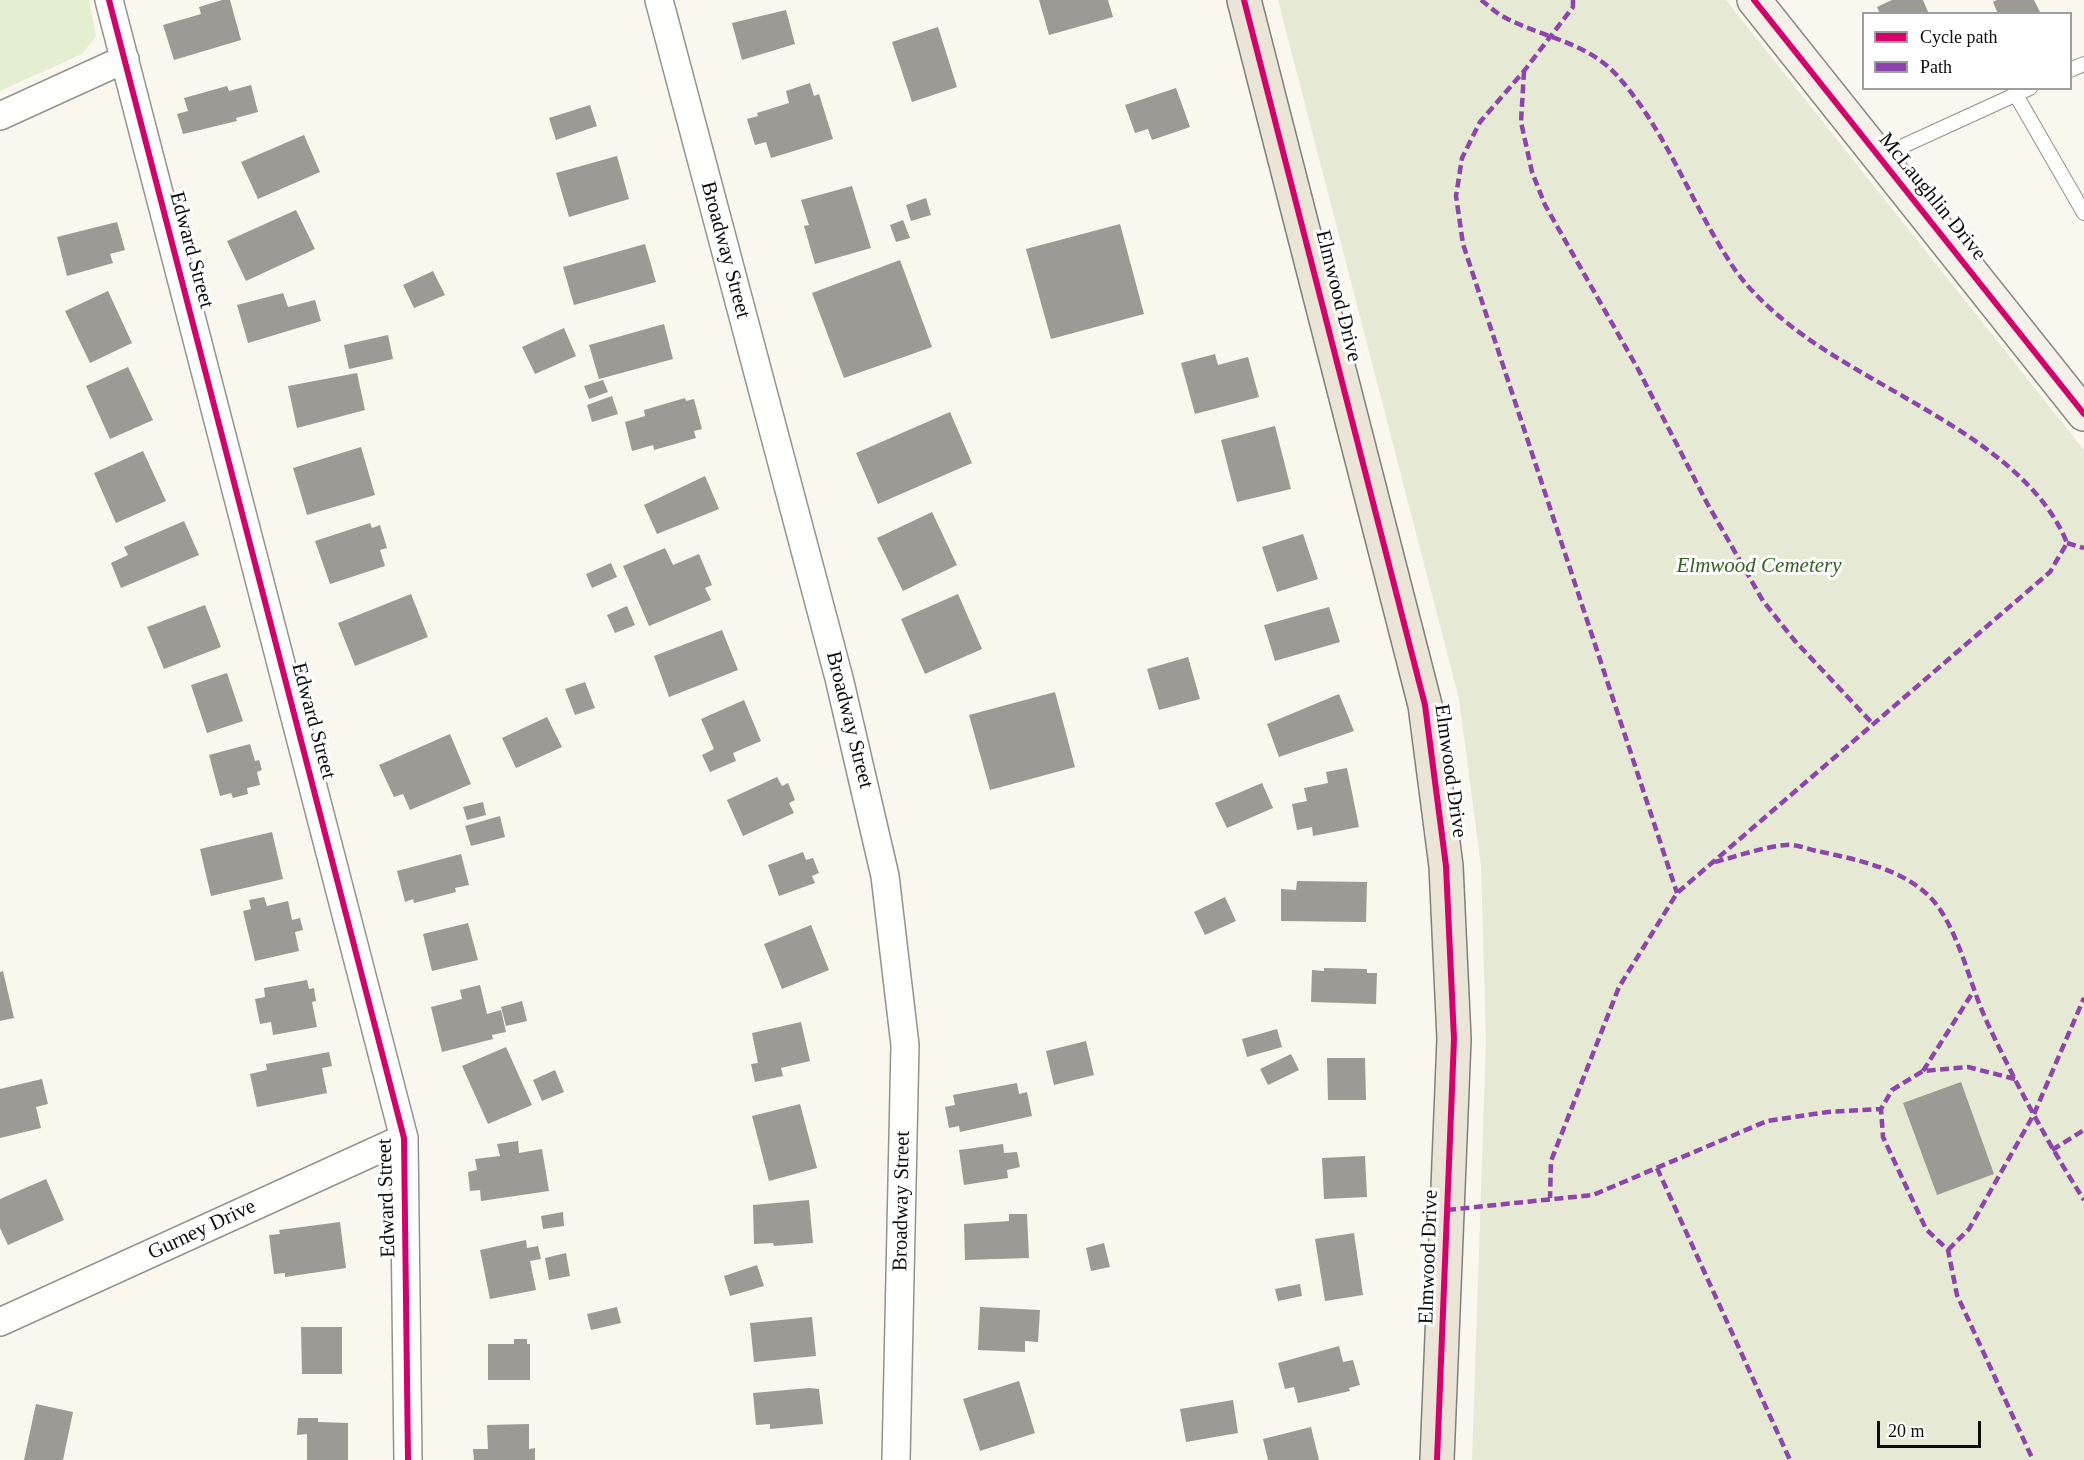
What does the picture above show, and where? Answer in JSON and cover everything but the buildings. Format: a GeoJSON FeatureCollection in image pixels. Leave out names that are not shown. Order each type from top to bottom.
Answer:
{"type":"FeatureCollection","features":[{"type":"Feature","properties":{"kind":"main road","name":"Elmwood Drive"},"geometry":{"type":"LineString","coordinates":[[1244,0],[1425,705],[1445,854],[1454,1039],[1437,1460]]}},
{"type":"Feature","properties":{"kind":"main road","name":"McLaughlin Drive"},"geometry":{"type":"LineString","coordinates":[[1754,0],[2084,414]]}},
{"type":"Feature","properties":{"kind":"street","name":"Edward Street"},"geometry":{"type":"LineString","coordinates":[[109,0],[404,1138],[408,1460]]}},
{"type":"Feature","properties":{"kind":"street","name":"Broadway Street"},"geometry":{"type":"LineString","coordinates":[[659,0],[839,678],[885,876],[905,1045],[896,1460]]}},
{"type":"Feature","properties":{"kind":"street"},"geometry":{"type":"LineString","coordinates":[[0,116],[125,59]]}},
{"type":"Feature","properties":{"kind":"street","name":"Gurney Drive"},"geometry":{"type":"LineString","coordinates":[[0,1322],[404,1138]]}},
{"type":"Feature","properties":{"kind":"lane"},"geometry":{"type":"LineString","coordinates":[[1879,157],[2026,90]]}},
{"type":"Feature","properties":{"kind":"lane"},"geometry":{"type":"LineString","coordinates":[[2016,95],[2084,213]]}},
{"type":"Feature","properties":{"kind":"green space"},"geometry":{"type":"Polygon","coordinates":[[[0,0],[89,0],[96,36],[82,54],[0,91],[0,0]]]}},
{"type":"Feature","properties":{"kind":"green space","name":"Elmwood Cemetery"},"geometry":{"type":"Polygon","coordinates":[[[1278,0],[1726,0],[2084,450],[2084,1460],[1472,1460],[1486,1040],[1481,866],[1459,699],[1278,0]]]}},
{"type":"Feature","properties":{"kind":"marked path"},"geometry":{"type":"LineString","coordinates":[[1481,0],[1502,16],[1580,49],[1608,67],[1621,80],[1652,122],[1714,237],[1740,277],[1754,293],[1786,322],[1821,347],[1982,446],[2017,474],[2046,507],[2067,543],[2050,572],[1677,893],[1619,987],[1551,1161],[1550,1198]]}},
{"type":"Feature","properties":{"kind":"marked path"},"geometry":{"type":"LineString","coordinates":[[1573,0],[1573,7],[1524,71],[1480,122],[1462,158],[1456,196],[1463,244],[1677,893]]}},
{"type":"Feature","properties":{"kind":"marked path"},"geometry":{"type":"LineString","coordinates":[[1524,71],[1521,122],[1532,172],[1545,205],[1638,369],[1707,503],[1763,601],[1795,641],[1873,724]]}},
{"type":"Feature","properties":{"kind":"marked path"},"geometry":{"type":"LineString","coordinates":[[2067,543],[2084,548]]}},
{"type":"Feature","properties":{"kind":"marked path"},"geometry":{"type":"LineString","coordinates":[[1715,862],[1768,848],[1793,845],[1885,869],[1917,886],[1930,897],[1941,911],[1955,937],[1980,1006],[2008,1066],[2044,1134],[2084,1200]]}},
{"type":"Feature","properties":{"kind":"marked path"},"geometry":{"type":"LineString","coordinates":[[1923,1071],[1973,992]]}},
{"type":"Feature","properties":{"kind":"marked path"},"geometry":{"type":"LineString","coordinates":[[1948,1250],[1969,1229],[2034,1114],[2084,998]]}},
{"type":"Feature","properties":{"kind":"marked path"},"geometry":{"type":"LineString","coordinates":[[2015,1079],[1968,1067],[1923,1071],[1892,1090],[1881,1109],[1883,1137],[1926,1229],[1948,1250],[1957,1295],[2033,1460]]}},
{"type":"Feature","properties":{"kind":"marked path"},"geometry":{"type":"LineString","coordinates":[[1447,1210],[1593,1195],[1767,1121],[1828,1112],[1881,1109]]}},
{"type":"Feature","properties":{"kind":"marked path"},"geometry":{"type":"LineString","coordinates":[[2052,1150],[2084,1130]]}},
{"type":"Feature","properties":{"kind":"marked path"},"geometry":{"type":"LineString","coordinates":[[1657,1168],[1790,1460]]}},
{"type":"Feature","properties":{"kind":"cycle path"},"geometry":{"type":"LineString","coordinates":[[109,0],[404,1138],[408,1460]]}},
{"type":"Feature","properties":{"kind":"cycle path"},"geometry":{"type":"LineString","coordinates":[[1244,0],[1425,705],[1446,866],[1454,1039],[1437,1460]]}},
{"type":"Feature","properties":{"kind":"cycle path"},"geometry":{"type":"LineString","coordinates":[[1754,0],[2084,414]]}}]}
